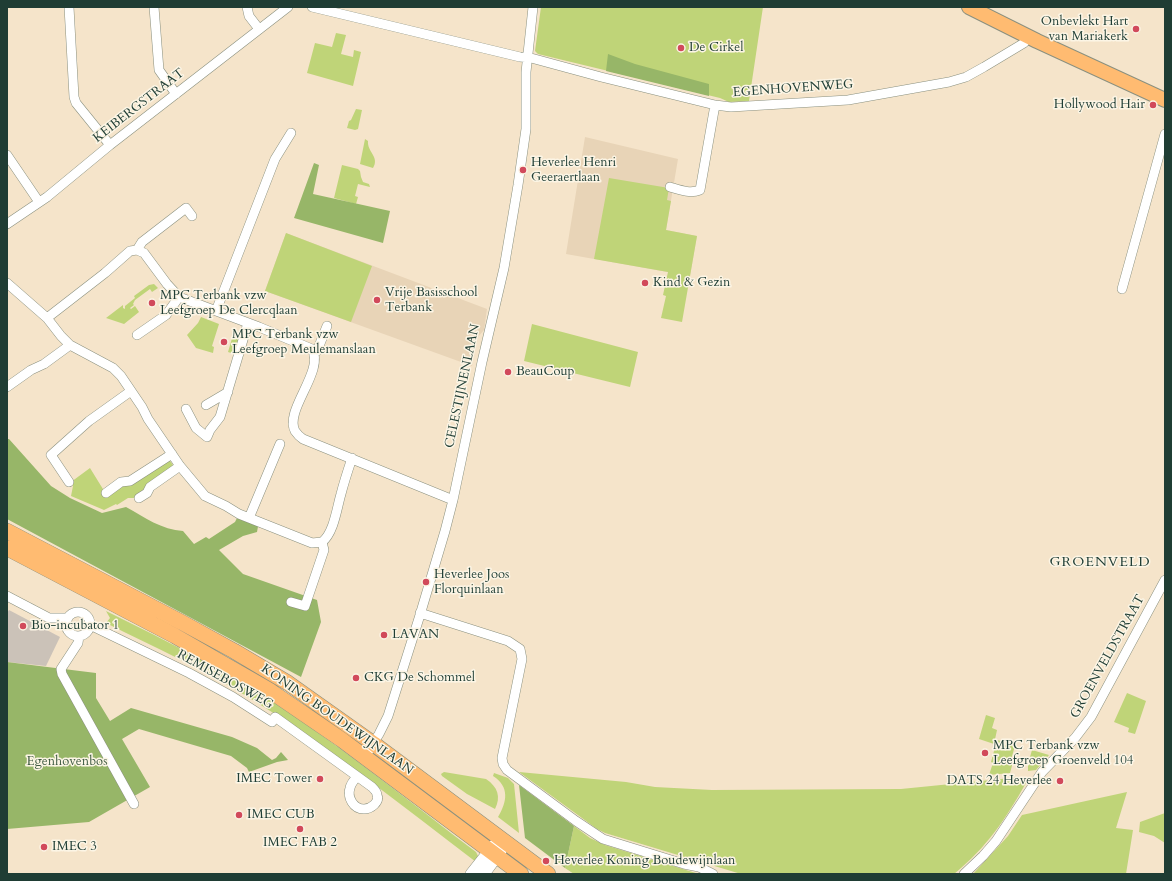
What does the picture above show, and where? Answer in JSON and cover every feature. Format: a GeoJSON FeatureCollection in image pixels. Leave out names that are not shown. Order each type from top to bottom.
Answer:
{"type":"FeatureCollection","features":[{"type":"Feature","properties":{"kind":"highway","name":"KONING BOUDEWIJNLAAN"},"geometry":{"type":"LineString","coordinates":[[7,531],[234,651],[294,687],[374,744],[548,874]]}},
{"type":"Feature","properties":{"kind":"highway","name":"KONING BOUDEWIJNLAAN"},"geometry":{"type":"LineString","coordinates":[[7,548],[175,636],[231,667],[288,702],[365,757],[521,874]]}},
{"type":"Feature","properties":{"kind":"main road"},"geometry":{"type":"LineString","coordinates":[[969,7],[1165,100]]}},
{"type":"Feature","properties":{"kind":"street"},"geometry":{"type":"LineString","coordinates":[[68,7],[74,97],[76,103],[110,144]]}},
{"type":"Feature","properties":{"kind":"street"},"geometry":{"type":"LineString","coordinates":[[154,7],[159,70],[176,94]]}},
{"type":"Feature","properties":{"kind":"street"},"geometry":{"type":"LineString","coordinates":[[247,7],[249,16],[259,29]]}},
{"type":"Feature","properties":{"kind":"street","name":"KEIBERGSTRAAT"},"geometry":{"type":"LineString","coordinates":[[7,224],[39,202],[110,144],[288,7]]}},
{"type":"Feature","properties":{"kind":"street","name":"EGENHOVENWEG"},"geometry":{"type":"LineString","coordinates":[[312,7],[518,57],[531,58],[715,105],[739,107],[848,100],[949,82],[966,77],[1024,44],[1028,36]]}},
{"type":"Feature","properties":{"kind":"street","name":"CELESTIJNENLAAN"},"geometry":{"type":"LineString","coordinates":[[365,757],[374,744],[388,716],[445,531],[453,500],[482,362],[504,268],[526,130],[527,58],[532,7]]}},
{"type":"Feature","properties":{"kind":"street"},"geometry":{"type":"LineString","coordinates":[[670,187],[684,191],[695,192],[700,190],[715,105]]}},
{"type":"Feature","properties":{"kind":"street"},"geometry":{"type":"LineString","coordinates":[[216,311],[275,159],[291,133]]}},
{"type":"Feature","properties":{"kind":"street"},"geometry":{"type":"LineString","coordinates":[[1122,289],[1165,134]]}},
{"type":"Feature","properties":{"kind":"street"},"geometry":{"type":"LineString","coordinates":[[7,155],[39,202]]}},
{"type":"Feature","properties":{"kind":"street"},"geometry":{"type":"LineString","coordinates":[[137,250],[142,242],[188,206],[192,216]]}},
{"type":"Feature","properties":{"kind":"street"},"geometry":{"type":"LineString","coordinates":[[46,318],[105,273],[130,251],[137,250],[144,253],[167,284],[179,297],[309,348],[314,353],[315,362],[307,387],[300,399],[294,415],[293,423],[294,430],[304,440],[352,458],[453,500]]}},
{"type":"Feature","properties":{"kind":"street"},"geometry":{"type":"LineString","coordinates":[[7,283],[46,318],[70,345],[113,368],[142,407],[148,419],[180,466],[198,490],[205,496],[249,518],[312,543],[322,542],[328,536],[338,508],[340,495],[352,458]]}},
{"type":"Feature","properties":{"kind":"street"},"geometry":{"type":"LineString","coordinates":[[136,335],[166,315],[179,297]]}},
{"type":"Feature","properties":{"kind":"street"},"geometry":{"type":"LineString","coordinates":[[186,409],[196,428],[207,437],[210,430],[220,417],[248,323]]}},
{"type":"Feature","properties":{"kind":"street"},"geometry":{"type":"LineString","coordinates":[[314,353],[317,351],[326,326]]}},
{"type":"Feature","properties":{"kind":"street"},"geometry":{"type":"LineString","coordinates":[[7,387],[31,370],[44,364],[70,345]]}},
{"type":"Feature","properties":{"kind":"street"},"geometry":{"type":"LineString","coordinates":[[69,482],[49,456],[89,421],[131,391]]}},
{"type":"Feature","properties":{"kind":"street"},"geometry":{"type":"LineString","coordinates":[[206,405],[228,392]]}},
{"type":"Feature","properties":{"kind":"street"},"geometry":{"type":"LineString","coordinates":[[249,518],[280,444]]}},
{"type":"Feature","properties":{"kind":"street"},"geometry":{"type":"LineString","coordinates":[[106,493],[121,482],[130,482],[172,454]]}},
{"type":"Feature","properties":{"kind":"street"},"geometry":{"type":"LineString","coordinates":[[139,498],[147,493],[150,487],[180,466]]}},
{"type":"Feature","properties":{"kind":"street"},"geometry":{"type":"LineString","coordinates":[[292,602],[304,609],[324,550],[322,542]]}},
{"type":"Feature","properties":{"kind":"street","name":"GROENVELDSTRAAT"},"geometry":{"type":"LineString","coordinates":[[964,874],[996,841],[1042,772],[1075,738],[1091,718],[1165,580]]}},
{"type":"Feature","properties":{"kind":"street"},"geometry":{"type":"LineString","coordinates":[[7,596],[49,618],[67,622]]}},
{"type":"Feature","properties":{"kind":"street"},"geometry":{"type":"LineString","coordinates":[[7,602],[51,624],[67,622],[74,613],[82,613],[88,617],[90,626],[85,634],[79,636],[72,634],[67,622]]}},
{"type":"Feature","properties":{"kind":"street"},"geometry":{"type":"LineString","coordinates":[[420,613],[508,641],[520,649],[522,659],[502,758],[503,764],[507,770],[576,821],[604,839],[684,864],[699,867],[713,874]]}},
{"type":"Feature","properties":{"kind":"street","name":"REMISEBOSWEG"},"geometry":{"type":"LineString","coordinates":[[90,626],[189,673],[233,697],[272,722],[275,717],[357,777]]}},
{"type":"Feature","properties":{"kind":"street"},"geometry":{"type":"LineString","coordinates":[[79,636],[78,643],[61,669],[62,674],[134,804]]}},
{"type":"Feature","properties":{"kind":"street"},"geometry":{"type":"LineString","coordinates":[[484,874],[493,854],[502,841]]}},
{"type":"Feature","properties":{"kind":"street"},"geometry":{"type":"LineString","coordinates":[[471,874],[493,854]]}},
{"type":"Feature","properties":{"kind":"shaded area"},"geometry":{"type":"Polygon","coordinates":[[[585,137],[678,159],[666,230],[697,236],[690,276],[566,254],[585,137]]]}},
{"type":"Feature","properties":{"kind":"shaded area","name":"Vrije Basisschool Terbank"},"geometry":{"type":"Polygon","coordinates":[[[286,233],[487,309],[484,330],[478,337],[472,366],[265,291],[286,233]]]}},
{"type":"Feature","properties":{"kind":"shaded area","name":"Bio-incubator 1"},"geometry":{"type":"Polygon","coordinates":[[[9,610],[60,637],[46,666],[7,662],[7,613],[9,610]]]}},
{"type":"Feature","properties":{"kind":"green space"},"geometry":{"type":"Polygon","coordinates":[[[541,7],[763,7],[749,101],[729,102],[720,98],[538,54],[535,51],[541,7]]]}},
{"type":"Feature","properties":{"kind":"green space"},"geometry":{"type":"Polygon","coordinates":[[[336,33],[346,35],[341,54],[353,57],[354,50],[361,52],[353,86],[307,73],[315,43],[332,47],[336,33]]]}},
{"type":"Feature","properties":{"kind":"green space"},"geometry":{"type":"Polygon","coordinates":[[[608,54],[635,64],[709,84],[709,96],[606,71],[608,54]]]}},
{"type":"Feature","properties":{"kind":"green space"},"geometry":{"type":"Polygon","coordinates":[[[356,109],[362,110],[358,129],[355,130],[347,128],[349,121],[351,120],[356,109]]]}},
{"type":"Feature","properties":{"kind":"green space"},"geometry":{"type":"Polygon","coordinates":[[[365,139],[368,141],[369,148],[375,161],[373,168],[360,164],[365,139]]]}},
{"type":"Feature","properties":{"kind":"green space"},"geometry":{"type":"Polygon","coordinates":[[[314,163],[319,165],[313,194],[390,211],[383,243],[294,218],[314,163]]]}},
{"type":"Feature","properties":{"kind":"green space"},"geometry":{"type":"Polygon","coordinates":[[[342,165],[358,169],[363,182],[369,184],[370,187],[358,184],[355,196],[358,197],[356,204],[334,198],[342,165]]]}},
{"type":"Feature","properties":{"kind":"green space"},"geometry":{"type":"Polygon","coordinates":[[[609,178],[669,188],[667,200],[671,201],[666,230],[697,236],[682,322],[661,318],[666,296],[663,295],[668,272],[594,259],[609,178]]]}},
{"type":"Feature","properties":{"kind":"green space"},"geometry":{"type":"Polygon","coordinates":[[[286,233],[372,266],[351,322],[265,291],[286,233]]]}},
{"type":"Feature","properties":{"kind":"green space"},"geometry":{"type":"Polygon","coordinates":[[[154,284],[158,288],[152,292],[150,289],[135,300],[134,305],[130,308],[131,309],[135,306],[139,312],[124,324],[106,318],[123,305],[123,308],[125,309],[125,306],[135,298],[134,296],[149,285],[154,284]]]}},
{"type":"Feature","properties":{"kind":"green space"},"geometry":{"type":"Polygon","coordinates":[[[201,317],[219,324],[212,346],[214,347],[213,353],[196,348],[187,335],[198,323],[201,317]]]}},
{"type":"Feature","properties":{"kind":"green space"},"geometry":{"type":"Polygon","coordinates":[[[532,324],[638,352],[630,387],[524,361],[532,324]]]}},
{"type":"Feature","properties":{"kind":"green space"},"geometry":{"type":"Polygon","coordinates":[[[233,335],[239,337],[234,354],[228,352],[233,335]]]}},
{"type":"Feature","properties":{"kind":"green space"},"geometry":{"type":"Polygon","coordinates":[[[7,439],[9,439],[51,486],[70,498],[102,513],[126,507],[160,526],[183,531],[194,544],[206,537],[209,539],[235,522],[237,518],[259,521],[257,532],[243,536],[219,550],[243,574],[317,600],[321,622],[301,677],[7,519],[7,439]]]}},
{"type":"Feature","properties":{"kind":"green space"},"geometry":{"type":"Polygon","coordinates":[[[168,458],[175,468],[138,498],[128,498],[117,505],[116,504],[104,510],[71,496],[73,486],[71,482],[90,468],[106,494],[168,458]]]}},
{"type":"Feature","properties":{"kind":"green space"},"geometry":{"type":"Polygon","coordinates":[[[106,611],[224,672],[269,699],[315,730],[362,764],[476,852],[478,856],[476,862],[364,776],[307,735],[214,677],[106,623],[110,618],[106,611]]]}},
{"type":"Feature","properties":{"kind":"green space","name":"Egenhovenbos"},"geometry":{"type":"Polygon","coordinates":[[[7,662],[96,673],[96,698],[110,721],[131,708],[232,737],[257,748],[272,760],[281,752],[288,760],[277,762],[249,772],[247,768],[231,756],[139,729],[122,739],[150,787],[89,822],[7,829],[7,662]]]}},
{"type":"Feature","properties":{"kind":"green space"},"geometry":{"type":"Polygon","coordinates":[[[1127,693],[1146,701],[1135,734],[1128,732],[1129,728],[1114,722],[1127,693]]]}},
{"type":"Feature","properties":{"kind":"green space"},"geometry":{"type":"Polygon","coordinates":[[[986,715],[995,718],[992,728],[997,730],[994,744],[979,739],[986,715]]]}},
{"type":"Feature","properties":{"kind":"green space"},"geometry":{"type":"Polygon","coordinates":[[[997,740],[1001,741],[1001,744],[1009,746],[1010,744],[1016,742],[1011,760],[1013,762],[1010,773],[989,775],[993,763],[991,762],[997,740]]]}},
{"type":"Feature","properties":{"kind":"green space"},"geometry":{"type":"Polygon","coordinates":[[[1032,750],[1049,755],[1036,770],[1028,771],[1028,764],[1032,750]]]}},
{"type":"Feature","properties":{"kind":"green space"},"geometry":{"type":"Polygon","coordinates":[[[444,772],[486,779],[493,785],[497,792],[498,800],[495,809],[467,794],[442,776],[441,774],[444,772]]]}},
{"type":"Feature","properties":{"kind":"green space"},"geometry":{"type":"Polygon","coordinates":[[[519,772],[626,782],[655,787],[712,790],[901,789],[1021,777],[1026,783],[1003,821],[986,843],[954,874],[741,874],[605,833],[597,829],[519,772]]]}},
{"type":"Feature","properties":{"kind":"green space"},"geometry":{"type":"Polygon","coordinates":[[[494,773],[508,778],[514,784],[519,833],[498,817],[505,800],[505,795],[502,785],[493,776],[494,773]]]}},
{"type":"Feature","properties":{"kind":"green space"},"geometry":{"type":"Polygon","coordinates":[[[519,785],[574,826],[565,868],[525,838],[519,785]]]}},
{"type":"Feature","properties":{"kind":"green space"},"geometry":{"type":"Polygon","coordinates":[[[1127,792],[1116,828],[1133,830],[1126,874],[973,874],[1008,836],[1022,815],[1127,792]]]}},
{"type":"Feature","properties":{"kind":"green space"},"geometry":{"type":"Polygon","coordinates":[[[1165,813],[1165,843],[1154,836],[1139,832],[1140,822],[1165,813]]]}},
{"type":"Feature","properties":{"kind":"green space"},"geometry":{"type":"Polygon","coordinates":[[[574,826],[590,838],[605,845],[699,874],[574,874],[565,868],[574,826]]]}},
{"type":"Feature","properties":{"kind":"place","name":"Onbevlekt Hart van Mariakerk"},"geometry":{"type":"Point","coordinates":[1136,29]}},
{"type":"Feature","properties":{"kind":"place","name":"De Cirkel"},"geometry":{"type":"Point","coordinates":[681,48]}},
{"type":"Feature","properties":{"kind":"place","name":"Hollywood Hair"},"geometry":{"type":"Point","coordinates":[1153,105]}},
{"type":"Feature","properties":{"kind":"place","name":"Heverlee Henri Geeraertlaan"},"geometry":{"type":"Point","coordinates":[523,170]}},
{"type":"Feature","properties":{"kind":"place","name":"Kind & Gezin"},"geometry":{"type":"Point","coordinates":[645,283]}},
{"type":"Feature","properties":{"kind":"place","name":"Vrije Basisschool Terbank"},"geometry":{"type":"Point","coordinates":[377,300]}},
{"type":"Feature","properties":{"kind":"place","name":"MPC Terbank vzw Leefgroep De Clercqlaan"},"geometry":{"type":"Point","coordinates":[152,303]}},
{"type":"Feature","properties":{"kind":"place","name":"MPC Terbank vzw Leefgroep Meulemanslaan"},"geometry":{"type":"Point","coordinates":[224,342]}},
{"type":"Feature","properties":{"kind":"place","name":"BeauCoup"},"geometry":{"type":"Point","coordinates":[508,372]}},
{"type":"Feature","properties":{"kind":"place","name":"Heverlee Joos Florquinlaan"},"geometry":{"type":"Point","coordinates":[426,582]}},
{"type":"Feature","properties":{"kind":"place","name":"Bio-incubator 1"},"geometry":{"type":"Point","coordinates":[23,626]}},
{"type":"Feature","properties":{"kind":"place","name":"LAVAN"},"geometry":{"type":"Point","coordinates":[384,635]}},
{"type":"Feature","properties":{"kind":"place","name":"CKG De Schommel"},"geometry":{"type":"Point","coordinates":[356,678]}},
{"type":"Feature","properties":{"kind":"place","name":"MPC Terbank vzw Leefgroep Groenveld 104"},"geometry":{"type":"Point","coordinates":[985,753]}},
{"type":"Feature","properties":{"kind":"place","name":"IMEC Tower"},"geometry":{"type":"Point","coordinates":[320,779]}},
{"type":"Feature","properties":{"kind":"place","name":"DATS 24 Heverlee"},"geometry":{"type":"Point","coordinates":[1060,781]}},
{"type":"Feature","properties":{"kind":"place","name":"IMEC CUB"},"geometry":{"type":"Point","coordinates":[239,815]}},
{"type":"Feature","properties":{"kind":"place","name":"IMEC FAB 2"},"geometry":{"type":"Point","coordinates":[300,829]}},
{"type":"Feature","properties":{"kind":"place","name":"IMEC 3"},"geometry":{"type":"Point","coordinates":[44,847]}},
{"type":"Feature","properties":{"kind":"place","name":"Heverlee Koning Boudewijnlaan"},"geometry":{"type":"Point","coordinates":[546,861]}},
{"type":"Feature","properties":{"kind":"district","name":"GROENVELD"},"geometry":{"type":"Point","coordinates":[1100,563]}}]}
